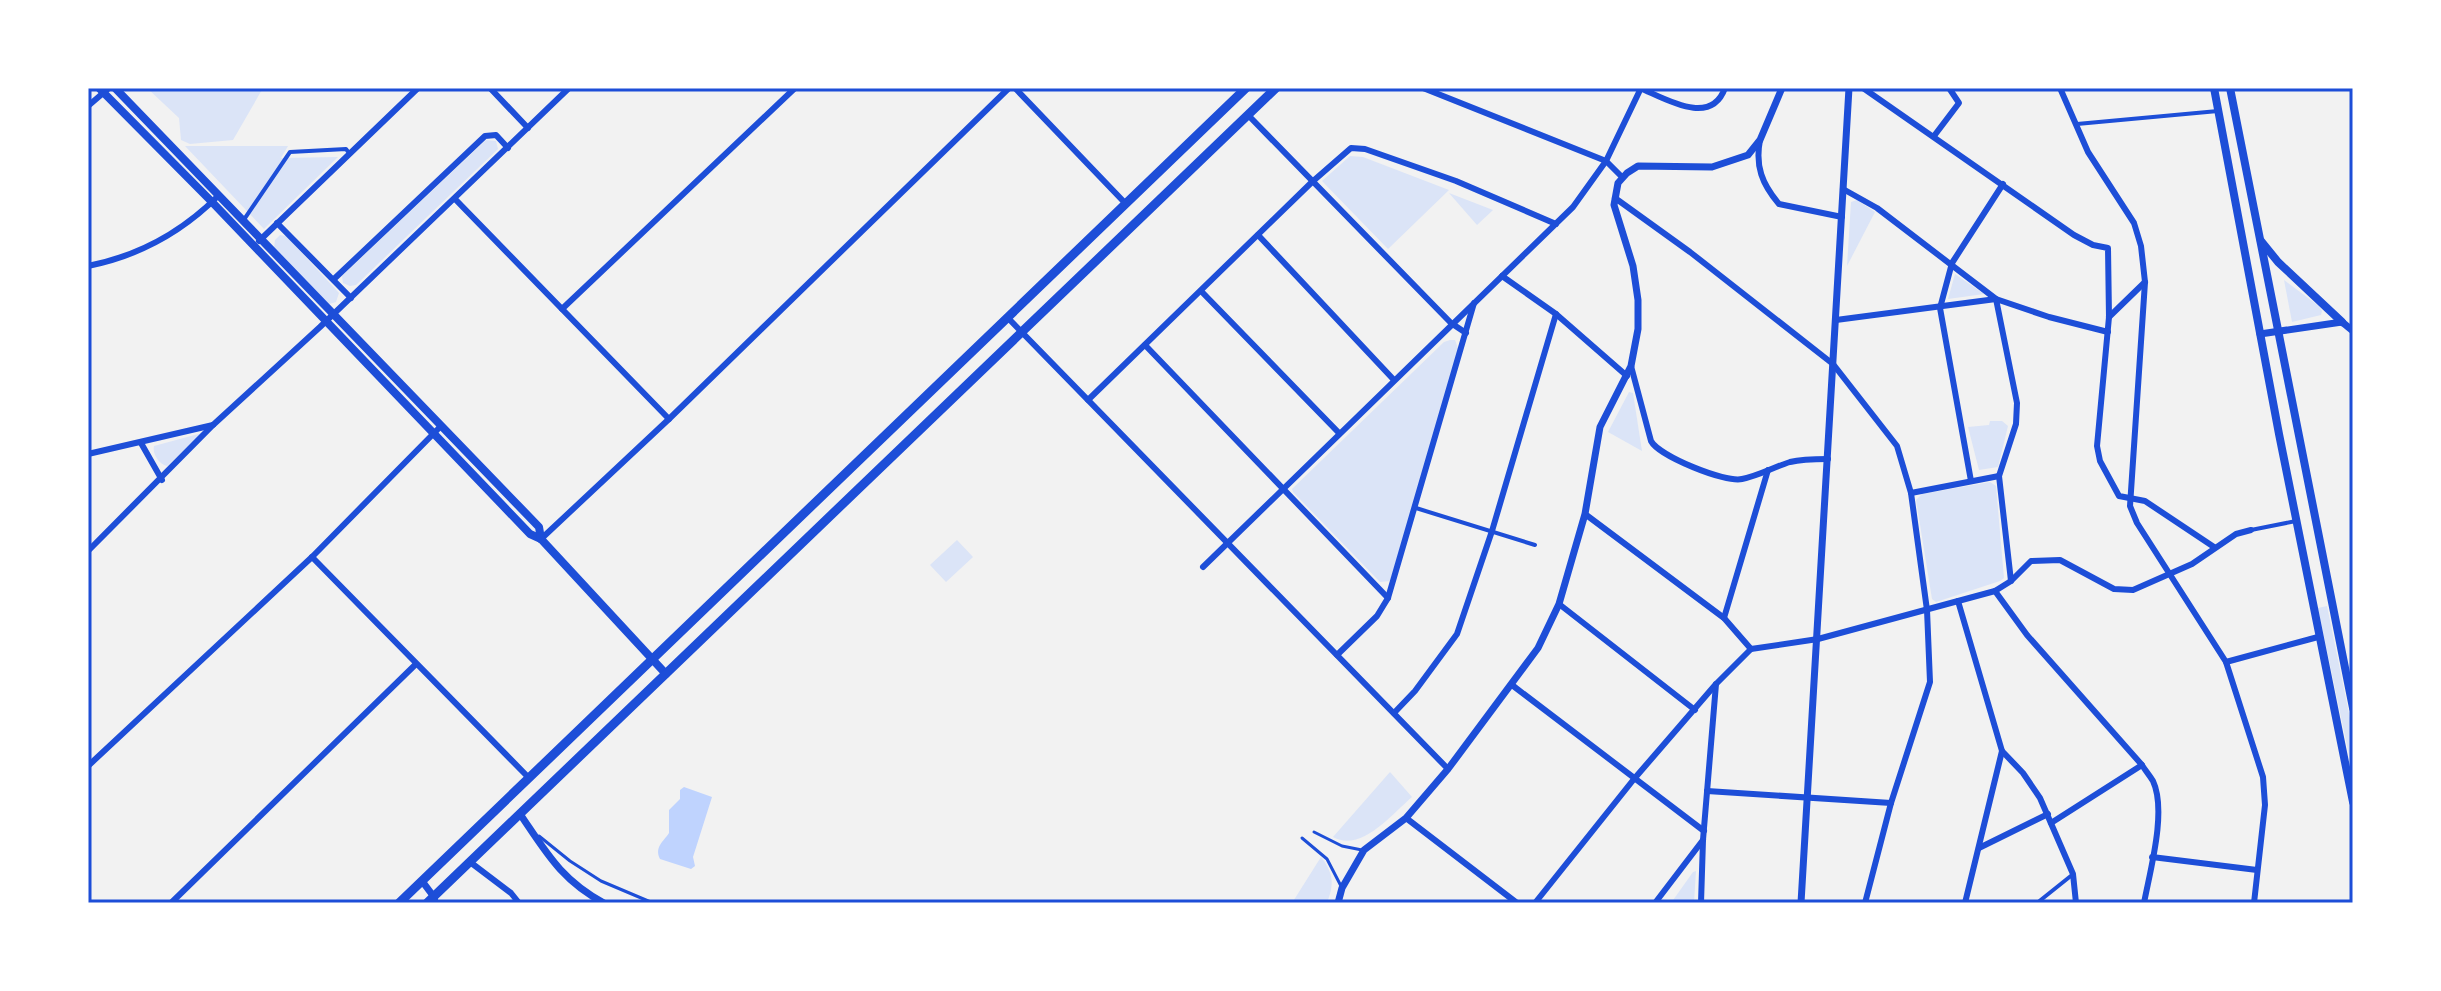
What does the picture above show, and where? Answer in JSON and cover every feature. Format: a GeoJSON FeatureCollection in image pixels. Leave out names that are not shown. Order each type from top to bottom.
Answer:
{"type":"FeatureCollection","features":[{"type":"Feature","properties":{"kind":"main road"},"geometry":{"type":"LineString","coordinates":[[399,903],[1246,88]]}},
{"type":"Feature","properties":{"kind":"main road"},"geometry":{"type":"LineString","coordinates":[[432,901],[1276,88]]}},
{"type":"Feature","properties":{"kind":"main road"},"geometry":{"type":"LineString","coordinates":[[2214,88],[2318,637],[2353,802]]}},
{"type":"Feature","properties":{"kind":"main road"},"geometry":{"type":"LineString","coordinates":[[2230,88],[2353,708]]}},
{"type":"Feature","properties":{"kind":"main road"},"geometry":{"type":"LineString","coordinates":[[107,89],[436,430],[530,534],[541,539],[666,674]]}},
{"type":"Feature","properties":{"kind":"main road"},"geometry":{"type":"LineString","coordinates":[[215,199],[243,221],[257,244]]}},
{"type":"Feature","properties":{"kind":"main road"},"geometry":{"type":"LineString","coordinates":[[2259,239],[2278,262],[2342,322]]}},
{"type":"Feature","properties":{"kind":"main road"},"geometry":{"type":"LineString","coordinates":[[2312,601],[2331,596]]}},
{"type":"Feature","properties":{"kind":"street"},"geometry":{"type":"LineString","coordinates":[[257,244],[418,88]]}},
{"type":"Feature","properties":{"kind":"street"},"geometry":{"type":"LineString","coordinates":[[490,88],[528,128]]}},
{"type":"Feature","properties":{"kind":"street"},"geometry":{"type":"LineString","coordinates":[[88,551],[162,480],[213,425],[329,319],[569,88]]}},
{"type":"Feature","properties":{"kind":"street"},"geometry":{"type":"LineString","coordinates":[[562,309],[795,88]]}},
{"type":"Feature","properties":{"kind":"street"},"geometry":{"type":"LineString","coordinates":[[541,539],[669,419],[1009,88]]}},
{"type":"Feature","properties":{"kind":"street"},"geometry":{"type":"LineString","coordinates":[[1015,88],[1126,204]]}},
{"type":"Feature","properties":{"kind":"street"},"geometry":{"type":"LineString","coordinates":[[1423,88],[1606,161],[1622,177]]}},
{"type":"Feature","properties":{"kind":"street"},"geometry":{"type":"LineString","coordinates":[[1203,567],[1587,191],[1606,161],[1640,88],[1685,107],[1705,109],[1724,91]]}},
{"type":"Feature","properties":{"kind":"street"},"geometry":{"type":"LineString","coordinates":[[1782,88],[1760,140],[1758,170],[1779,204],[1842,217]]}},
{"type":"Feature","properties":{"kind":"street"},"geometry":{"type":"LineString","coordinates":[[1801,903],[1849,88]]}},
{"type":"Feature","properties":{"kind":"street"},"geometry":{"type":"LineString","coordinates":[[1863,88],[2083,241],[2108,248],[2109,317],[2097,446],[2100,461],[2119,496],[2145,501],[2214,547]]}},
{"type":"Feature","properties":{"kind":"street"},"geometry":{"type":"LineString","coordinates":[[1934,136],[1959,103],[1949,88]]}},
{"type":"Feature","properties":{"kind":"street"},"geometry":{"type":"LineString","coordinates":[[2060,88],[2088,152],[2134,223],[2141,246],[2145,282],[2129,497],[2137,523],[2226,662],[2266,791],[2254,903]]}},
{"type":"Feature","properties":{"kind":"street"},"geometry":{"type":"LineString","coordinates":[[88,106],[107,89]]}},
{"type":"Feature","properties":{"kind":"street"},"geometry":{"type":"LineString","coordinates":[[2074,124],[2218,111]]}},
{"type":"Feature","properties":{"kind":"street"},"geometry":{"type":"LineString","coordinates":[[1248,115],[1451,323],[1466,333]]}},
{"type":"Feature","properties":{"kind":"street"},"geometry":{"type":"LineString","coordinates":[[334,279],[485,136],[492,134],[508,148]]}},
{"type":"Feature","properties":{"kind":"street"},"geometry":{"type":"LineString","coordinates":[[1338,903],[1342,888],[1364,850],[1406,818],[1448,769],[1538,648],[1559,604],[1585,514],[1600,427],[1631,366],[1638,329],[1633,266],[1617,217],[1614,197],[1622,177],[1630,170],[1646,165],[1712,167],[1732,162],[1748,155],[1760,140]]}},
{"type":"Feature","properties":{"kind":"street"},"geometry":{"type":"LineString","coordinates":[[1088,400],[1346,151],[1357,148],[1456,181],[1556,224]]}},
{"type":"Feature","properties":{"kind":"street"},"geometry":{"type":"LineString","coordinates":[[243,221],[290,152],[346,149],[349,153]]}},
{"type":"Feature","properties":{"kind":"street"},"geometry":{"type":"LineString","coordinates":[[1971,481],[1940,308],[1952,263],[2003,184]]}},
{"type":"Feature","properties":{"kind":"street"},"geometry":{"type":"LineString","coordinates":[[1843,189],[1877,208],[1996,299],[2108,332]]}},
{"type":"Feature","properties":{"kind":"street"},"geometry":{"type":"LineString","coordinates":[[1614,197],[1833,364],[1897,446],[1911,493],[1927,610],[1930,682],[1891,803],[1865,903]]}},
{"type":"Feature","properties":{"kind":"street"},"geometry":{"type":"LineString","coordinates":[[88,266],[120,260],[169,236],[215,199]]}},
{"type":"Feature","properties":{"kind":"street"},"geometry":{"type":"LineString","coordinates":[[455,199],[669,419]]}},
{"type":"Feature","properties":{"kind":"street"},"geometry":{"type":"LineString","coordinates":[[277,223],[351,298]]}},
{"type":"Feature","properties":{"kind":"street"},"geometry":{"type":"LineString","coordinates":[[1258,235],[1394,380]]}},
{"type":"Feature","properties":{"kind":"street"},"geometry":{"type":"LineString","coordinates":[[1502,276],[1556,314],[1627,376]]}},
{"type":"Feature","properties":{"kind":"street"},"geometry":{"type":"LineString","coordinates":[[2109,317],[2145,282]]}},
{"type":"Feature","properties":{"kind":"street"},"geometry":{"type":"LineString","coordinates":[[1201,291],[1339,433]]}},
{"type":"Feature","properties":{"kind":"street"},"geometry":{"type":"LineString","coordinates":[[1836,320],[1996,299]]}},
{"type":"Feature","properties":{"kind":"street"},"geometry":{"type":"LineString","coordinates":[[1996,299],[2017,403],[2016,424],[1999,476],[2011,581]]}},
{"type":"Feature","properties":{"kind":"street"},"geometry":{"type":"LineString","coordinates":[[1337,655],[1377,616],[1388,598],[1475,300]]}},
{"type":"Feature","properties":{"kind":"street"},"geometry":{"type":"LineString","coordinates":[[1394,713],[1415,691],[1457,634],[1492,531],[1556,314]]}},
{"type":"Feature","properties":{"kind":"street"},"geometry":{"type":"LineString","coordinates":[[1008,318],[1448,769]]}},
{"type":"Feature","properties":{"kind":"street"},"geometry":{"type":"LineString","coordinates":[[2260,334],[2342,322],[2353,331]]}},
{"type":"Feature","properties":{"kind":"street"},"geometry":{"type":"LineString","coordinates":[[1145,345],[1388,598]]}},
{"type":"Feature","properties":{"kind":"street"},"geometry":{"type":"LineString","coordinates":[[1631,366],[1654,446],[1725,479],[1741,480],[1794,461],[1828,459]]}},
{"type":"Feature","properties":{"kind":"street"},"geometry":{"type":"LineString","coordinates":[[88,454],[213,425]]}},
{"type":"Feature","properties":{"kind":"street"},"geometry":{"type":"LineString","coordinates":[[88,766],[312,557],[436,430]]}},
{"type":"Feature","properties":{"kind":"street"},"geometry":{"type":"LineString","coordinates":[[141,443],[162,480]]}},
{"type":"Feature","properties":{"kind":"street"},"geometry":{"type":"LineString","coordinates":[[1724,618],[1768,470]]}},
{"type":"Feature","properties":{"kind":"street"},"geometry":{"type":"LineString","coordinates":[[1911,493],[1999,476]]}},
{"type":"Feature","properties":{"kind":"street"},"geometry":{"type":"LineString","coordinates":[[1416,508],[1535,545]]}},
{"type":"Feature","properties":{"kind":"street"},"geometry":{"type":"LineString","coordinates":[[1585,514],[1724,618],[1751,649]]}},
{"type":"Feature","properties":{"kind":"street"},"geometry":{"type":"LineString","coordinates":[[1535,903],[1634,779],[1716,684],[1751,649],[1818,639],[1995,591],[2011,581],[2031,561],[2060,560],[2114,589],[2133,590],[2192,564],[2236,534],[2296,521]]}},
{"type":"Feature","properties":{"kind":"street"},"geometry":{"type":"LineString","coordinates":[[312,557],[529,778]]}},
{"type":"Feature","properties":{"kind":"street"},"geometry":{"type":"LineString","coordinates":[[1995,591],[2027,635],[2142,765],[2154,783],[2158,803],[2144,903]]}},
{"type":"Feature","properties":{"kind":"street"},"geometry":{"type":"LineString","coordinates":[[1958,601],[2002,751],[2032,784],[2048,814],[2073,874],[2076,903]]}},
{"type":"Feature","properties":{"kind":"street"},"geometry":{"type":"LineString","coordinates":[[1559,604],[1695,710]]}},
{"type":"Feature","properties":{"kind":"street"},"geometry":{"type":"LineString","coordinates":[[2226,662],[2318,637]]}},
{"type":"Feature","properties":{"kind":"street"},"geometry":{"type":"LineString","coordinates":[[171,903],[416,664]]}},
{"type":"Feature","properties":{"kind":"street"},"geometry":{"type":"LineString","coordinates":[[1701,903],[1716,684]]}},
{"type":"Feature","properties":{"kind":"street"},"geometry":{"type":"LineString","coordinates":[[1512,685],[1704,831]]}},
{"type":"Feature","properties":{"kind":"street"},"geometry":{"type":"LineString","coordinates":[[1965,903],[2002,751]]}},
{"type":"Feature","properties":{"kind":"street"},"geometry":{"type":"LineString","coordinates":[[2051,823],[2142,765]]}},
{"type":"Feature","properties":{"kind":"street"},"geometry":{"type":"LineString","coordinates":[[1707,791],[1891,803]]}},
{"type":"Feature","properties":{"kind":"street"},"geometry":{"type":"LineString","coordinates":[[505,801],[520,814],[560,872],[604,903]]}},
{"type":"Feature","properties":{"kind":"street"},"geometry":{"type":"LineString","coordinates":[[1978,848],[2048,814]]}},
{"type":"Feature","properties":{"kind":"street"},"geometry":{"type":"LineString","coordinates":[[1406,818],[1517,903]]}},
{"type":"Feature","properties":{"kind":"street"},"geometry":{"type":"LineString","coordinates":[[1655,903],[1703,840]]}},
{"type":"Feature","properties":{"kind":"street"},"geometry":{"type":"LineString","coordinates":[[2152,857],[2257,870]]}},
{"type":"Feature","properties":{"kind":"street"},"geometry":{"type":"LineString","coordinates":[[470,862],[511,893],[519,903]]}},
{"type":"Feature","properties":{"kind":"street"},"geometry":{"type":"LineString","coordinates":[[2037,903],[2073,874]]}},
{"type":"Feature","properties":{"kind":"street"},"geometry":{"type":"LineString","coordinates":[[422,881],[432,901]]}},
{"type":"Feature","properties":{"kind":"lane"},"geometry":{"type":"LineString","coordinates":[[530,829],[585,872],[653,903]]}},
{"type":"Feature","properties":{"kind":"lane"},"geometry":{"type":"LineString","coordinates":[[1314,832],[1342,846],[1364,850]]}},
{"type":"Feature","properties":{"kind":"lane"},"geometry":{"type":"LineString","coordinates":[[1302,838],[1327,859],[1342,888]]}},
{"type":"Feature","properties":{"kind":"shaded area"},"geometry":{"type":"Polygon","coordinates":[[[147,88],[263,88],[233,140],[190,144],[181,140],[179,118],[147,88]]]}},
{"type":"Feature","properties":{"kind":"shaded area"},"geometry":{"type":"Polygon","coordinates":[[[486,140],[496,141],[498,149],[356,285],[343,283],[342,276],[486,140]]]}},
{"type":"Feature","properties":{"kind":"shaded area"},"geometry":{"type":"Polygon","coordinates":[[[185,146],[288,146],[281,158],[338,157],[264,229],[185,146]]]}},
{"type":"Feature","properties":{"kind":"shaded area"},"geometry":{"type":"Polygon","coordinates":[[[1350,156],[1363,157],[1449,190],[1388,249],[1322,181],[1350,156]]]}},
{"type":"Feature","properties":{"kind":"shaded area"},"geometry":{"type":"Polygon","coordinates":[[[1449,193],[1493,210],[1477,225],[1449,193]]]}},
{"type":"Feature","properties":{"kind":"shaded area"},"geometry":{"type":"Polygon","coordinates":[[[1857,200],[1875,212],[1847,266],[1851,202],[1857,200]]]}},
{"type":"Feature","properties":{"kind":"shaded area"},"geometry":{"type":"Polygon","coordinates":[[[280,235],[286,236],[339,293],[336,302],[329,304],[274,248],[275,240],[280,235]]]}},
{"type":"Feature","properties":{"kind":"shaded area"},"geometry":{"type":"Polygon","coordinates":[[[1955,274],[1984,294],[1948,299],[1955,274]]]}},
{"type":"Feature","properties":{"kind":"shaded area"},"geometry":{"type":"Polygon","coordinates":[[[2284,280],[2319,306],[2321,315],[2292,322],[2284,280]]]}},
{"type":"Feature","properties":{"kind":"shaded area"},"geometry":{"type":"Polygon","coordinates":[[[1455,340],[1459,351],[1390,581],[1380,582],[1292,489],[1444,342],[1455,340]]]}},
{"type":"Feature","properties":{"kind":"shaded area"},"geometry":{"type":"Polygon","coordinates":[[[1629,392],[1633,393],[1642,451],[1608,432],[1629,392]]]}},
{"type":"Feature","properties":{"kind":"shaded area"},"geometry":{"type":"Polygon","coordinates":[[[1990,421],[2002,421],[2008,426],[1998,467],[1979,470],[1968,427],[1989,425],[1990,421]]]}},
{"type":"Feature","properties":{"kind":"shaded area"},"geometry":{"type":"Polygon","coordinates":[[[202,433],[167,466],[155,455],[154,446],[202,433]]]}},
{"type":"Feature","properties":{"kind":"shaded area"},"geometry":{"type":"Polygon","coordinates":[[[1990,482],[1996,486],[2004,578],[1936,602],[1932,599],[1916,500],[1922,494],[1990,482]]]}},
{"type":"Feature","properties":{"kind":"shaded area"},"geometry":{"type":"Polygon","coordinates":[[[957,540],[973,557],[946,582],[930,565],[957,540]]]}},
{"type":"Feature","properties":{"kind":"shaded area"},"geometry":{"type":"Polygon","coordinates":[[[2327,606],[2353,733],[2353,774],[2318,608],[2327,606]]]}},
{"type":"Feature","properties":{"kind":"shaded area"},"geometry":{"type":"Polygon","coordinates":[[[1390,772],[1412,797],[1365,836],[1344,841],[1333,837],[1390,772]]]}},
{"type":"Feature","properties":{"kind":"shaded area"},"geometry":{"type":"Polygon","coordinates":[[[1321,857],[1332,879],[1327,903],[1292,903],[1321,857]]]}},
{"type":"Feature","properties":{"kind":"shaded area"},"geometry":{"type":"Polygon","coordinates":[[[1696,871],[1694,903],[1671,903],[1693,872],[1696,871]]]}},
{"type":"Feature","properties":{"kind":"water"},"geometry":{"type":"Polygon","coordinates":[[[684,787],[712,797],[693,857],[695,866],[691,869],[660,859],[658,855],[660,844],[669,833],[669,810],[680,799],[680,790],[684,787]]]}}]}
